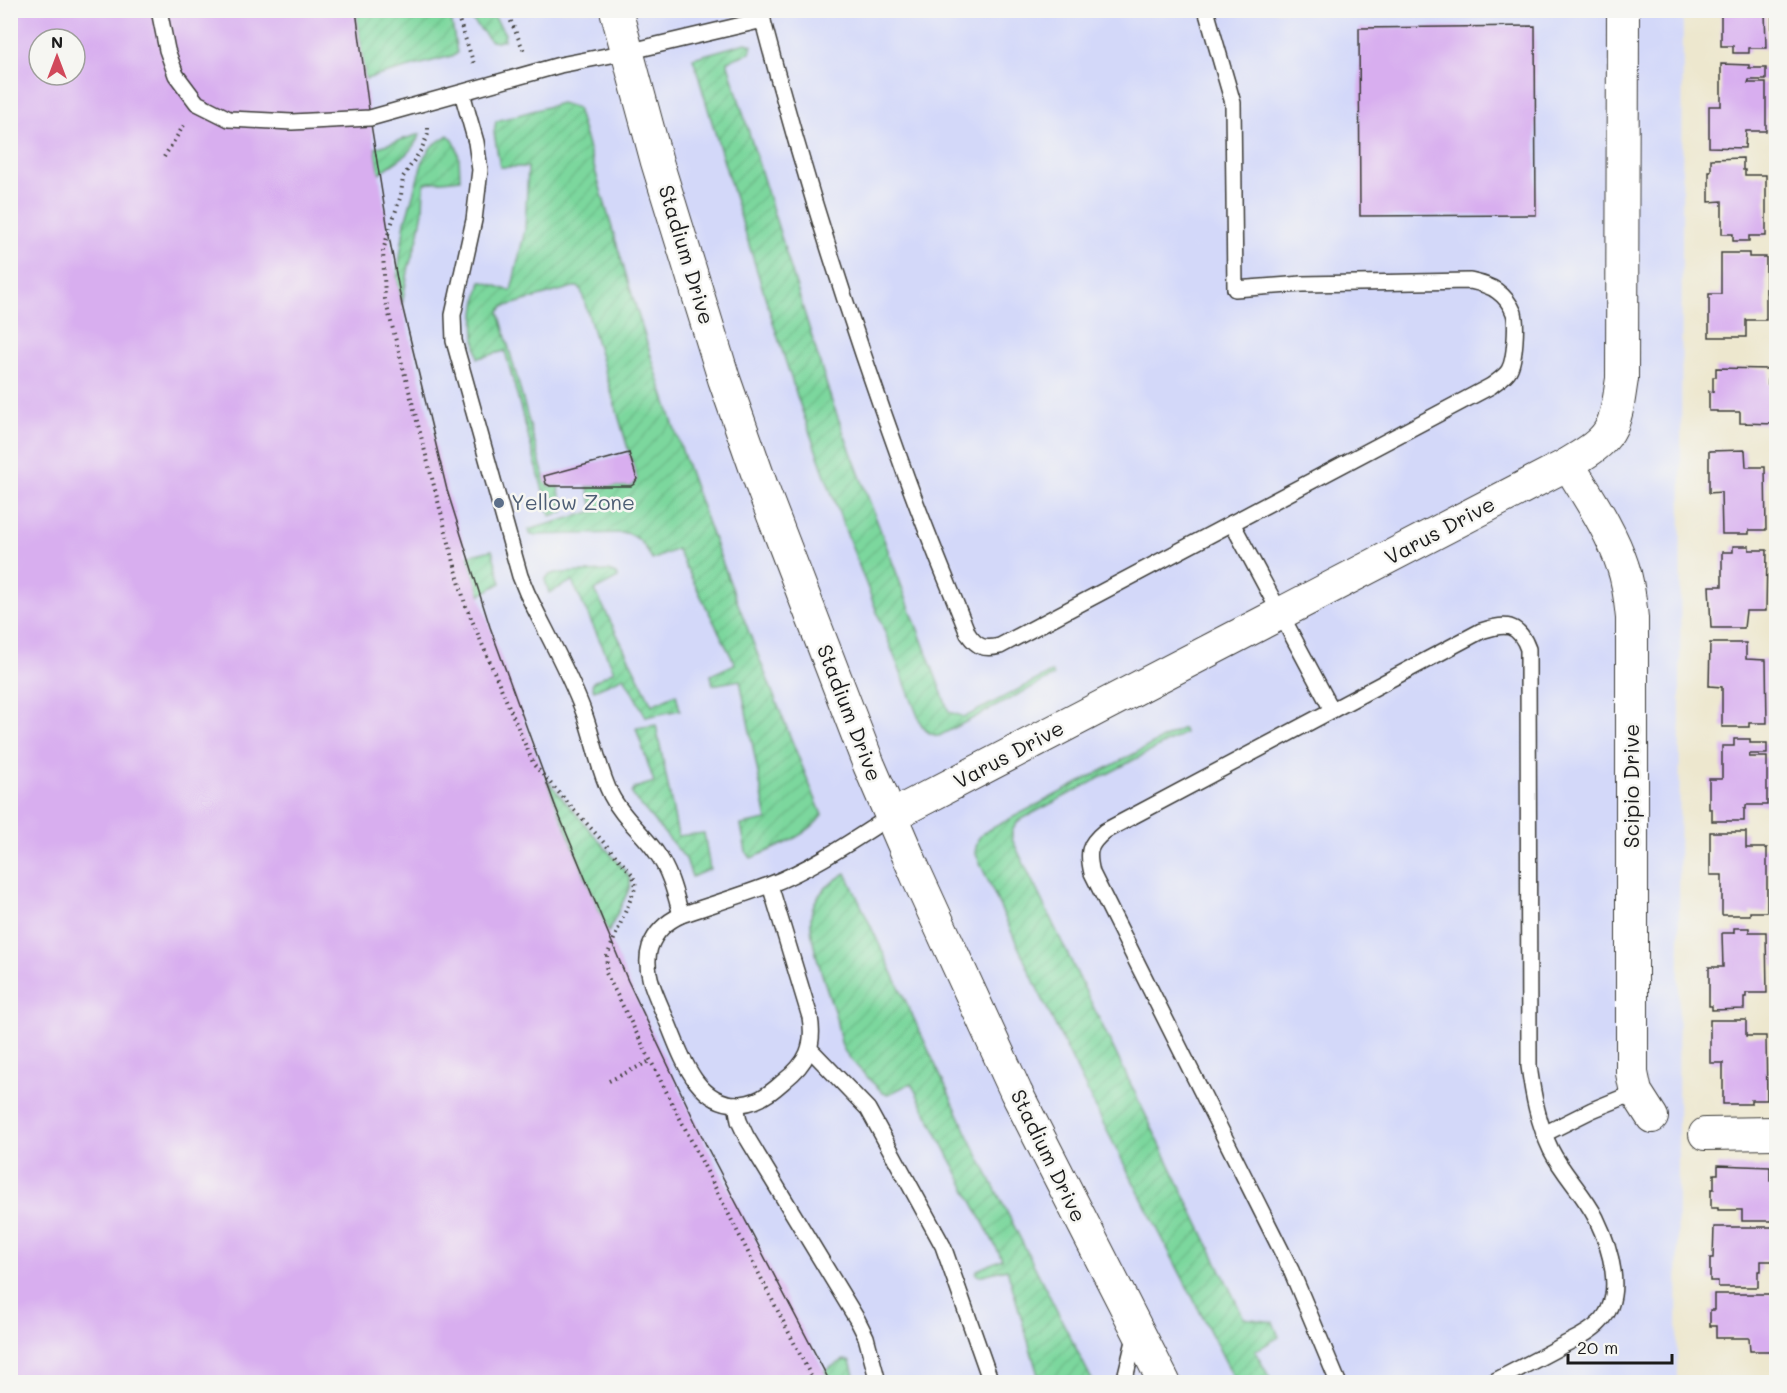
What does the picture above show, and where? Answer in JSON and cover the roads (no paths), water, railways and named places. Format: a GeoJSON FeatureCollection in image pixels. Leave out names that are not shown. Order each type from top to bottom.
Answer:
{"type":"FeatureCollection","features":[{"type":"Feature","properties":{"kind":"street","name":"Stadium Drive"},"geometry":{"type":"LineString","coordinates":[[616,10],[657,162],[724,379],[766,498],[869,765],[916,874],[1016,1092],[1164,1383]]}},
{"type":"Feature","properties":{"kind":"street","name":"Varus Drive"},"geometry":{"type":"LineString","coordinates":[[891,816],[1568,464],[1590,451],[1609,431],[1618,406],[1622,379],[1623,10]]}},
{"type":"Feature","properties":{"kind":"street","name":"Scipio Drive"},"geometry":{"type":"LineString","coordinates":[[1568,464],[1604,523],[1615,546],[1624,569],[1630,601],[1632,618],[1632,1073],[1644,1105]]}},
{"type":"Feature","properties":{"kind":"street"},"geometry":{"type":"LineString","coordinates":[[1705,1134],[1776,1133]]}},
{"type":"Feature","properties":{"kind":"lane"},"geometry":{"type":"LineString","coordinates":[[159,10],[167,50],[176,75],[197,104],[229,120],[291,122],[370,118],[560,65],[627,51],[762,15],[814,199],[902,467],[963,623],[973,642],[980,648],[1000,646],[1491,386],[1510,369],[1513,355],[1514,315],[1508,302],[1498,291],[1470,280],[1302,284],[1235,289],[1233,103],[1206,10]]}},
{"type":"Feature","properties":{"kind":"lane"},"geometry":{"type":"LineString","coordinates":[[462,93],[476,142],[480,170],[474,220],[453,315],[454,340],[520,576],[577,695],[609,792],[618,808],[657,852],[669,872],[681,915]]}},
{"type":"Feature","properties":{"kind":"lane"},"geometry":{"type":"LineString","coordinates":[[1232,523],[1332,710]]}},
{"type":"Feature","properties":{"kind":"lane"},"geometry":{"type":"LineString","coordinates":[[1338,1383],[1291,1270],[1097,884],[1089,861],[1090,848],[1105,831],[1480,631],[1497,626],[1514,628],[1523,636],[1528,649],[1529,1066],[1537,1114],[1559,1164],[1596,1217],[1613,1267],[1614,1285],[1608,1313],[1590,1331],[1493,1383]]}},
{"type":"Feature","properties":{"kind":"lane"},"geometry":{"type":"LineString","coordinates":[[770,885],[810,1017],[813,1033],[810,1049],[788,1078],[765,1096],[750,1103],[724,1104],[701,1089],[693,1077],[651,983],[648,965],[650,948],[659,930],[669,921],[681,915],[770,885],[833,853],[891,816]]}},
{"type":"Feature","properties":{"kind":"lane"},"geometry":{"type":"LineString","coordinates":[[810,1049],[868,1109],[933,1226],[991,1383]]}},
{"type":"Feature","properties":{"kind":"lane"},"geometry":{"type":"LineString","coordinates":[[736,1104],[739,1121],[746,1136],[858,1321],[866,1337],[878,1383]]}},
{"type":"Feature","properties":{"kind":"lane"},"geometry":{"type":"LineString","coordinates":[[1544,1134],[1592,1110],[1644,1105]]}},
{"type":"Feature","properties":{"kind":"lane"},"geometry":{"type":"LineString","coordinates":[[1124,1383],[1137,1330]]}},
{"type":"Feature","properties":{"kind":"place","name":"Yellow Zone"},"geometry":{"type":"Point","coordinates":[499,503]}}]}
